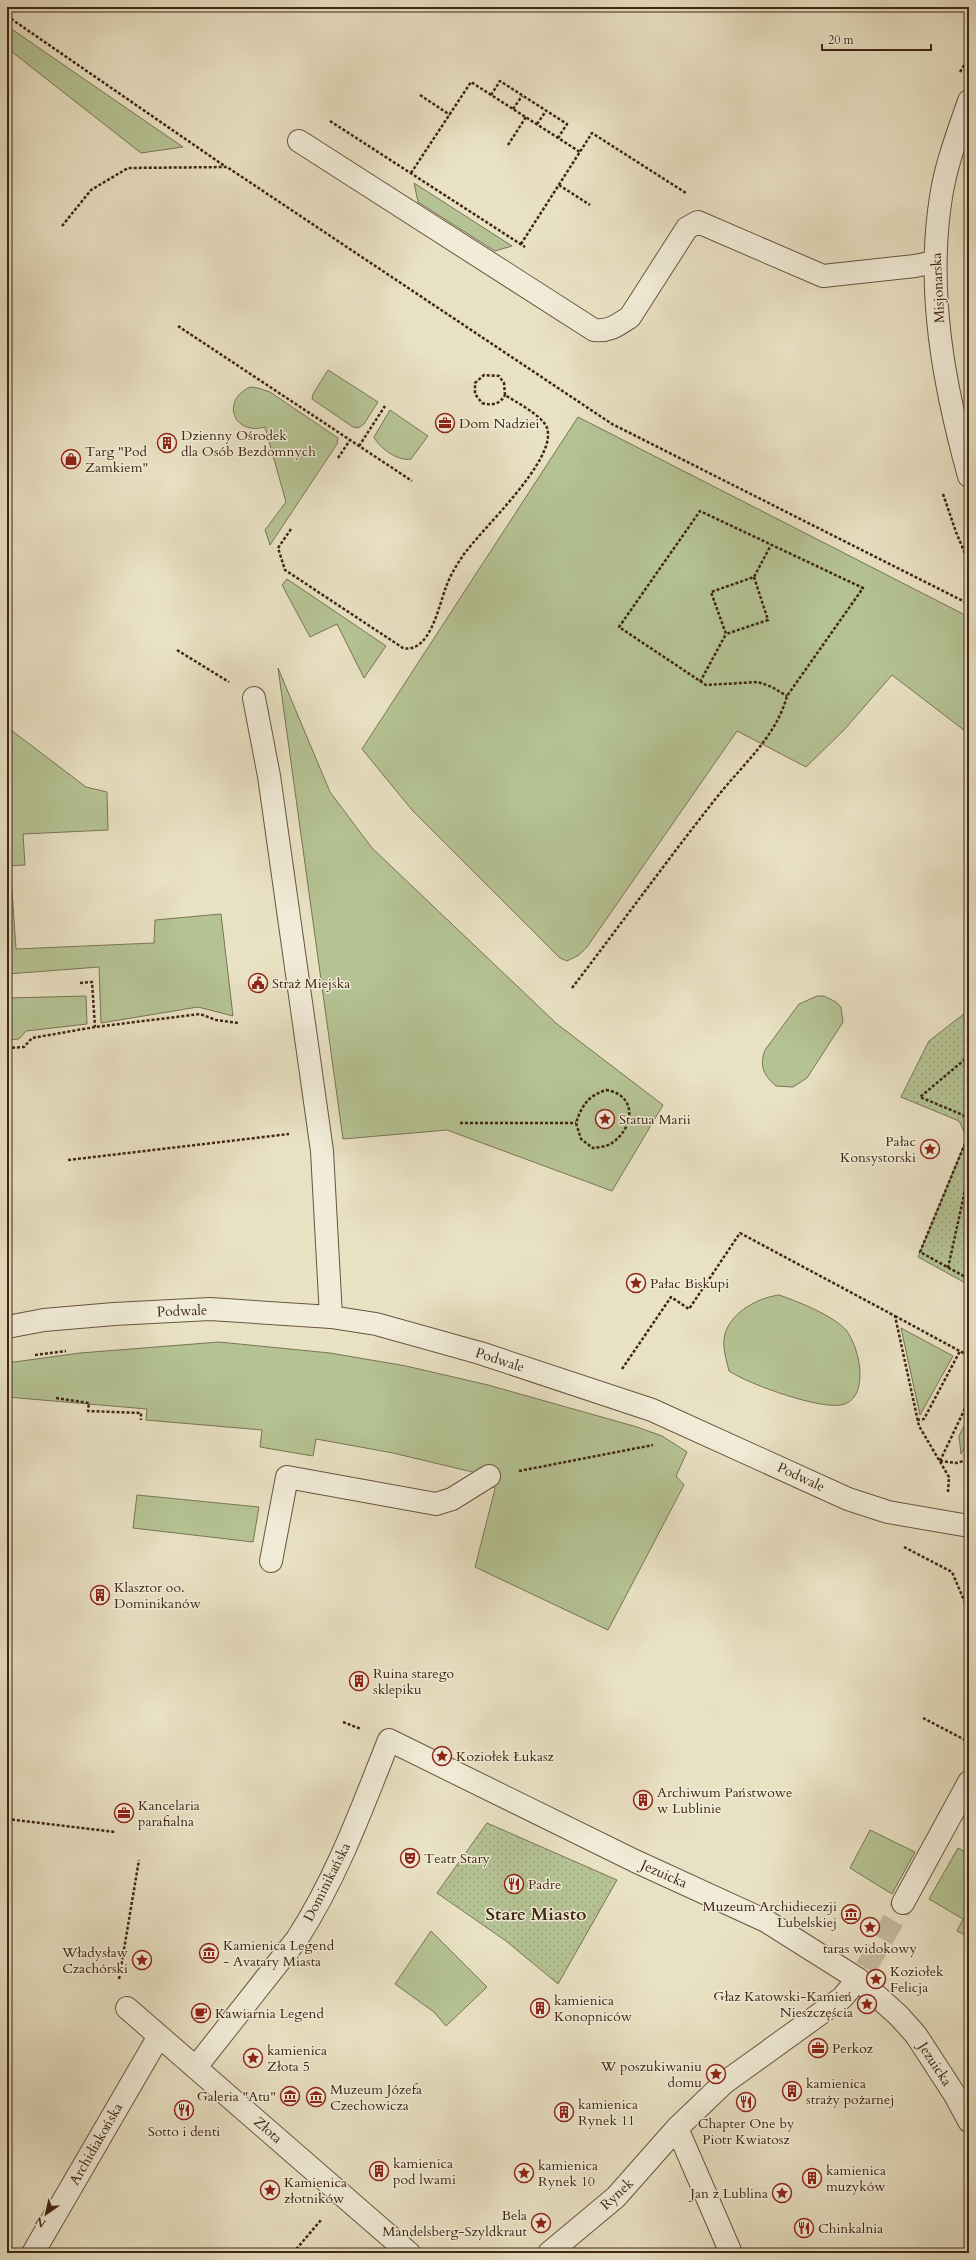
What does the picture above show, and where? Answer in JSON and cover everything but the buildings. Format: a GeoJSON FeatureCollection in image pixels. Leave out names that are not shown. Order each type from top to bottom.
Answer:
{"type":"FeatureCollection","features":[{"type":"Feature","properties":{"kind":"street","name":"Misjonarska"},"geometry":{"type":"LineString","coordinates":[[969,102],[952,150],[941,197],[934,262],[943,360],[969,476]]}},
{"type":"Feature","properties":{"kind":"street"},"geometry":{"type":"LineString","coordinates":[[299,141],[594,330],[604,332],[617,326],[630,317],[688,228],[698,222],[823,276],[915,266],[934,262]]}},
{"type":"Feature","properties":{"kind":"street"},"geometry":{"type":"LineString","coordinates":[[254,698],[270,784],[322,1152],[331,1317]]}},
{"type":"Feature","properties":{"kind":"street","name":"Podwale"},"geometry":{"type":"LineString","coordinates":[[7,1327],[44,1320],[114,1314],[210,1310],[270,1312],[331,1317],[376,1324],[480,1353],[652,1410],[848,1499],[888,1512],[969,1526]]}},
{"type":"Feature","properties":{"kind":"street"},"geometry":{"type":"LineString","coordinates":[[271,1561],[287,1478],[436,1504],[452,1499],[489,1476]]}},
{"type":"Feature","properties":{"kind":"street","name":"Jezuicka"},"geometry":{"type":"LineString","coordinates":[[389,1740],[614,1851],[766,1921],[858,1979],[899,2016],[916,2035],[955,2095],[969,2120]]}},
{"type":"Feature","properties":{"kind":"street","name":"Dominikańska"},"geometry":{"type":"LineString","coordinates":[[196,2067],[297,1939],[308,1922],[333,1876],[389,1740]]}},
{"type":"Feature","properties":{"kind":"street"},"geometry":{"type":"LineString","coordinates":[[903,1903],[969,1782]]}},
{"type":"Feature","properties":{"kind":"street","name":"Rynek"},"geometry":{"type":"LineString","coordinates":[[549,2253],[616,2197],[677,2128],[724,2083],[842,1998],[858,1979]]}},
{"type":"Feature","properties":{"kind":"street","name":"Złota"},"geometry":{"type":"LineString","coordinates":[[127,2008],[409,2253]]}},
{"type":"Feature","properties":{"kind":"street","name":"Archidiakońska"},"geometry":{"type":"LineString","coordinates":[[33,2253],[159,2036]]}},
{"type":"Feature","properties":{"kind":"street"},"geometry":{"type":"LineString","coordinates":[[677,2128],[731,2253]]}},
{"type":"Feature","properties":{"kind":"path"},"geometry":{"type":"LineString","coordinates":[[7,16],[227,167],[612,424],[969,604]]}},
{"type":"Feature","properties":{"kind":"path"},"geometry":{"type":"LineString","coordinates":[[411,173],[471,82],[580,152]]}},
{"type":"Feature","properties":{"kind":"path"},"geometry":{"type":"LineString","coordinates":[[491,95],[500,82],[567,124],[558,138]]}},
{"type":"Feature","properties":{"kind":"path"},"geometry":{"type":"LineString","coordinates":[[420,95],[450,115]]}},
{"type":"Feature","properties":{"kind":"path"},"geometry":{"type":"LineString","coordinates":[[513,109],[522,96]]}},
{"type":"Feature","properties":{"kind":"path"},"geometry":{"type":"LineString","coordinates":[[537,124],[546,111]]}},
{"type":"Feature","properties":{"kind":"path"},"geometry":{"type":"LineString","coordinates":[[508,145],[526,117]]}},
{"type":"Feature","properties":{"kind":"path"},"geometry":{"type":"LineString","coordinates":[[330,121],[527,248]]}},
{"type":"Feature","properties":{"kind":"path"},"geometry":{"type":"LineString","coordinates":[[521,244],[592,133],[690,196]]}},
{"type":"Feature","properties":{"kind":"path"},"geometry":{"type":"LineString","coordinates":[[62,226],[91,190],[128,168],[227,167]]}},
{"type":"Feature","properties":{"kind":"path"},"geometry":{"type":"LineString","coordinates":[[559,185],[590,205]]}},
{"type":"Feature","properties":{"kind":"path"},"geometry":{"type":"LineString","coordinates":[[178,326],[412,481]]}},
{"type":"Feature","properties":{"kind":"path"},"geometry":{"type":"LineString","coordinates":[[484,375],[498,376],[504,383],[505,395],[497,404],[492,405],[482,403],[475,394],[476,383],[484,375]]}},
{"type":"Feature","properties":{"kind":"path"},"geometry":{"type":"LineString","coordinates":[[291,529],[278,548],[285,570],[403,648],[409,649],[417,645],[427,635],[434,623],[446,588],[462,556],[523,487],[538,462],[548,438],[543,421],[505,395]]}},
{"type":"Feature","properties":{"kind":"path"},"geometry":{"type":"LineString","coordinates":[[359,446],[385,406]]}},
{"type":"Feature","properties":{"kind":"path"},"geometry":{"type":"LineString","coordinates":[[338,458],[350,440]]}},
{"type":"Feature","properties":{"kind":"path"},"geometry":{"type":"LineString","coordinates":[[572,988],[718,796],[769,737],[783,713],[787,696],[863,588],[700,511],[619,627],[700,682],[716,685],[758,682],[772,687],[787,696]]}},
{"type":"Feature","properties":{"kind":"path"},"geometry":{"type":"LineString","coordinates":[[726,634],[711,592],[754,577],[771,545]]}},
{"type":"Feature","properties":{"kind":"path"},"geometry":{"type":"LineString","coordinates":[[700,682],[726,634],[768,620],[754,577]]}},
{"type":"Feature","properties":{"kind":"path"},"geometry":{"type":"LineString","coordinates":[[177,650],[254,698]]}},
{"type":"Feature","properties":{"kind":"path"},"geometry":{"type":"LineString","coordinates":[[80,983],[92,982],[95,1027]]}},
{"type":"Feature","properties":{"kind":"path"},"geometry":{"type":"LineString","coordinates":[[7,1048],[24,1046],[32,1038],[95,1027],[200,1014],[216,1020],[238,1023]]}},
{"type":"Feature","properties":{"kind":"path"},"geometry":{"type":"LineString","coordinates":[[969,1056],[920,1097],[962,1115],[969,1127]]}},
{"type":"Feature","properties":{"kind":"path"},"geometry":{"type":"LineString","coordinates":[[606,1090],[615,1091],[624,1096],[629,1103],[630,1113],[626,1126],[611,1144],[593,1148],[586,1144],[581,1138],[576,1123],[587,1100],[596,1093],[606,1090]]}},
{"type":"Feature","properties":{"kind":"path"},"geometry":{"type":"LineString","coordinates":[[460,1124],[576,1123]]}},
{"type":"Feature","properties":{"kind":"path"},"geometry":{"type":"LineString","coordinates":[[969,1134],[920,1252],[969,1280]]}},
{"type":"Feature","properties":{"kind":"path"},"geometry":{"type":"LineString","coordinates":[[68,1160],[278,1135]]}},
{"type":"Feature","properties":{"kind":"path"},"geometry":{"type":"LineString","coordinates":[[948,1268],[969,1172]]}},
{"type":"Feature","properties":{"kind":"path"},"geometry":{"type":"LineString","coordinates":[[622,1369],[671,1297],[689,1309],[740,1233],[960,1351],[967,1354],[969,1350]]}},
{"type":"Feature","properties":{"kind":"path"},"geometry":{"type":"LineString","coordinates":[[895,1316],[917,1420],[924,1437],[949,1477]]}},
{"type":"Feature","properties":{"kind":"path"},"geometry":{"type":"LineString","coordinates":[[30,1355],[69,1350]]}},
{"type":"Feature","properties":{"kind":"path"},"geometry":{"type":"LineString","coordinates":[[917,1420],[924,1419],[960,1351]]}},
{"type":"Feature","properties":{"kind":"path"},"geometry":{"type":"LineString","coordinates":[[56,1398],[89,1403],[88,1411],[141,1413],[141,1420]]}},
{"type":"Feature","properties":{"kind":"path"},"geometry":{"type":"LineString","coordinates":[[940,1461],[969,1400]]}},
{"type":"Feature","properties":{"kind":"path"},"geometry":{"type":"LineString","coordinates":[[489,1476],[655,1445]]}},
{"type":"Feature","properties":{"kind":"path"},"geometry":{"type":"LineString","coordinates":[[940,1461],[956,1463],[969,1460]]}},
{"type":"Feature","properties":{"kind":"path"},"geometry":{"type":"LineString","coordinates":[[897,1544],[952,1572],[969,1612]]}},
{"type":"Feature","properties":{"kind":"path"},"geometry":{"type":"LineString","coordinates":[[923,1718],[969,1742]]}},
{"type":"Feature","properties":{"kind":"path"},"geometry":{"type":"LineString","coordinates":[[7,1818],[116,1832]]}},
{"type":"Feature","properties":{"kind":"path"},"geometry":{"type":"LineString","coordinates":[[127,2008],[116,1997],[139,1860]]}},
{"type":"Feature","properties":{"kind":"path"},"geometry":{"type":"LineString","coordinates":[[294,2253],[321,2220]]}},
{"type":"Feature","properties":{"kind":"green space"},"geometry":{"type":"Polygon","coordinates":[[[7,26],[183,147],[141,153],[7,48],[7,26]]]}},
{"type":"Feature","properties":{"kind":"green space"},"geometry":{"type":"Polygon","coordinates":[[[414,183],[512,246],[495,251],[418,202],[414,183]]]}},
{"type":"Feature","properties":{"kind":"green space"},"geometry":{"type":"Polygon","coordinates":[[[328,370],[378,402],[364,424],[358,428],[353,427],[312,399],[313,394],[328,370]]]}},
{"type":"Feature","properties":{"kind":"green space"},"geometry":{"type":"Polygon","coordinates":[[[250,387],[270,392],[338,438],[337,444],[270,545],[265,530],[286,502],[265,427],[245,427],[235,416],[233,408],[235,400],[241,393],[250,387]]]}},
{"type":"Feature","properties":{"kind":"green space"},"geometry":{"type":"Polygon","coordinates":[[[390,410],[428,436],[411,459],[395,456],[380,446],[374,437],[390,410]]]}},
{"type":"Feature","properties":{"kind":"green space"},"geometry":{"type":"Polygon","coordinates":[[[578,417],[969,617],[969,734],[892,675],[844,730],[806,767],[737,731],[587,947],[579,955],[567,961],[560,958],[412,810],[362,749],[578,417]]]}},
{"type":"Feature","properties":{"kind":"green space"},"geometry":{"type":"Polygon","coordinates":[[[287,579],[386,646],[364,678],[337,624],[310,637],[282,585],[287,579]]]}},
{"type":"Feature","properties":{"kind":"green space"},"geometry":{"type":"Polygon","coordinates":[[[278,668],[330,792],[372,848],[557,1024],[663,1105],[612,1191],[447,1130],[343,1139],[278,668]]]}},
{"type":"Feature","properties":{"kind":"green space"},"geometry":{"type":"Polygon","coordinates":[[[7,727],[86,787],[107,792],[108,830],[23,834],[25,865],[7,866],[7,727]]]}},
{"type":"Feature","properties":{"kind":"green space"},"geometry":{"type":"Polygon","coordinates":[[[7,876],[11,876],[16,949],[154,943],[155,920],[221,914],[233,1016],[198,1007],[101,1023],[99,967],[7,974],[7,876]]]}},
{"type":"Feature","properties":{"kind":"green space"},"geometry":{"type":"Polygon","coordinates":[[[86,996],[87,1024],[26,1031],[19,1039],[7,1040],[7,998],[86,996]]]}},
{"type":"Feature","properties":{"kind":"green space"},"geometry":{"type":"Polygon","coordinates":[[[817,996],[824,996],[836,1002],[841,1007],[843,1022],[807,1078],[793,1087],[776,1086],[768,1078],[764,1070],[762,1061],[765,1050],[799,1004],[817,996]]]}},
{"type":"Feature","properties":{"kind":"green space"},"geometry":{"type":"Polygon","coordinates":[[[969,1010],[969,1285],[918,1257],[967,1138],[959,1121],[901,1097],[929,1041],[969,1010]]]}},
{"type":"Feature","properties":{"kind":"green space"},"geometry":{"type":"Polygon","coordinates":[[[779,1295],[805,1305],[833,1319],[846,1330],[851,1337],[860,1369],[858,1390],[853,1399],[845,1404],[835,1405],[805,1401],[752,1383],[729,1371],[725,1356],[724,1340],[730,1323],[744,1309],[752,1304],[779,1295]]]}},
{"type":"Feature","properties":{"kind":"green space"},"geometry":{"type":"Polygon","coordinates":[[[901,1328],[953,1356],[920,1415],[901,1328]]]}},
{"type":"Feature","properties":{"kind":"green space"},"geometry":{"type":"Polygon","coordinates":[[[219,1342],[330,1353],[406,1366],[488,1385],[637,1427],[662,1436],[687,1452],[676,1476],[684,1485],[608,1630],[475,1567],[495,1489],[489,1476],[393,1453],[316,1439],[313,1456],[260,1447],[262,1430],[146,1420],[147,1409],[7,1397],[7,1363],[80,1353],[219,1342]]]}},
{"type":"Feature","properties":{"kind":"green space"},"geometry":{"type":"Polygon","coordinates":[[[969,1416],[969,1439],[961,1454],[959,1436],[969,1416]]]}},
{"type":"Feature","properties":{"kind":"green space"},"geometry":{"type":"Polygon","coordinates":[[[137,1495],[259,1507],[253,1542],[133,1528],[137,1495]]]}},
{"type":"Feature","properties":{"kind":"green space"},"geometry":{"type":"Polygon","coordinates":[[[487,1823],[617,1880],[558,1984],[506,1941],[437,1893],[487,1823]]]}},
{"type":"Feature","properties":{"kind":"green space"},"geometry":{"type":"Polygon","coordinates":[[[870,1830],[915,1852],[892,1894],[850,1868],[870,1830]]]}},
{"type":"Feature","properties":{"kind":"green space"},"geometry":{"type":"Polygon","coordinates":[[[958,1848],[969,1854],[969,1937],[957,1931],[963,1919],[929,1899],[958,1848]]]}},
{"type":"Feature","properties":{"kind":"green space"},"geometry":{"type":"Polygon","coordinates":[[[431,1931],[487,1987],[446,2026],[434,2012],[395,1984],[431,1931]]]}},
{"type":"Feature","properties":{"kind":"tunnel"},"geometry":{"type":"LineString","coordinates":[[866,1968],[903,1903]]}},
{"type":"Feature","properties":{"kind":"place","name":"Dom Nadziei"},"geometry":{"type":"Point","coordinates":[445,423]}},
{"type":"Feature","properties":{"kind":"place","name":"Dzienny Ośrodek dla Osób Bezdomnych"},"geometry":{"type":"Point","coordinates":[167,443]}},
{"type":"Feature","properties":{"kind":"place","name":"Targ \"Pod Zamkiem\""},"geometry":{"type":"Point","coordinates":[71,459]}},
{"type":"Feature","properties":{"kind":"place","name":"Straż Miejska"},"geometry":{"type":"Point","coordinates":[258,983]}},
{"type":"Feature","properties":{"kind":"place","name":"Statua Marii"},"geometry":{"type":"Point","coordinates":[605,1119]}},
{"type":"Feature","properties":{"kind":"place","name":"Pałac Konsystorski"},"geometry":{"type":"Point","coordinates":[930,1149]}},
{"type":"Feature","properties":{"kind":"place","name":"Pałac Biskupi"},"geometry":{"type":"Point","coordinates":[636,1283]}},
{"type":"Feature","properties":{"kind":"place","name":"Klasztor oo. Dominikanów"},"geometry":{"type":"Point","coordinates":[100,1595]}},
{"type":"Feature","properties":{"kind":"place","name":"Ruina starego sklepiku"},"geometry":{"type":"Point","coordinates":[359,1681]}},
{"type":"Feature","properties":{"kind":"place","name":"Koziołek Łukasz"},"geometry":{"type":"Point","coordinates":[442,1756]}},
{"type":"Feature","properties":{"kind":"place","name":"Archiwum Państwowe w Lublinie"},"geometry":{"type":"Point","coordinates":[643,1800]}},
{"type":"Feature","properties":{"kind":"place","name":"Kancelaria parafialna"},"geometry":{"type":"Point","coordinates":[124,1813]}},
{"type":"Feature","properties":{"kind":"place","name":"Teatr Stary"},"geometry":{"type":"Point","coordinates":[410,1858]}},
{"type":"Feature","properties":{"kind":"place","name":"Padre"},"geometry":{"type":"Point","coordinates":[514,1884]}},
{"type":"Feature","properties":{"kind":"place","name":"Muzeum Archidiecezji Lubelskiej"},"geometry":{"type":"Point","coordinates":[851,1914]}},
{"type":"Feature","properties":{"kind":"place","name":"taras widokowy"},"geometry":{"type":"Point","coordinates":[870,1927]}},
{"type":"Feature","properties":{"kind":"place","name":"Kamienica Legend - Avatary Miasta"},"geometry":{"type":"Point","coordinates":[209,1953]}},
{"type":"Feature","properties":{"kind":"place","name":"Władysław Czachórski"},"geometry":{"type":"Point","coordinates":[142,1960]}},
{"type":"Feature","properties":{"kind":"place","name":"Koziołek Felicja"},"geometry":{"type":"Point","coordinates":[876,1979]}},
{"type":"Feature","properties":{"kind":"place","name":"Głaz Katowski-Kamień Nieszczęścia"},"geometry":{"type":"Point","coordinates":[867,2004]}},
{"type":"Feature","properties":{"kind":"place","name":"kamienica Konopniców"},"geometry":{"type":"Point","coordinates":[540,2008]}},
{"type":"Feature","properties":{"kind":"place","name":"Kawiarnia Legend"},"geometry":{"type":"Point","coordinates":[201,2013]}},
{"type":"Feature","properties":{"kind":"place","name":"Perkoz"},"geometry":{"type":"Point","coordinates":[818,2048]}},
{"type":"Feature","properties":{"kind":"place","name":"kamienica Złota 5"},"geometry":{"type":"Point","coordinates":[253,2058]}},
{"type":"Feature","properties":{"kind":"place","name":"W poszukiwaniu domu"},"geometry":{"type":"Point","coordinates":[716,2074]}},
{"type":"Feature","properties":{"kind":"place","name":"kamienica straży pożarnej"},"geometry":{"type":"Point","coordinates":[792,2091]}},
{"type":"Feature","properties":{"kind":"place","name":"Galeria \"Atu\""},"geometry":{"type":"Point","coordinates":[290,2096]}},
{"type":"Feature","properties":{"kind":"place","name":"Muzeum Józefa Czechowicza"},"geometry":{"type":"Point","coordinates":[316,2097]}},
{"type":"Feature","properties":{"kind":"place","name":"Chapter One by Piotr Kwiatosz"},"geometry":{"type":"Point","coordinates":[746,2102]}},
{"type":"Feature","properties":{"kind":"place","name":"Sotto i denti"},"geometry":{"type":"Point","coordinates":[184,2110]}},
{"type":"Feature","properties":{"kind":"place","name":"kamienica Rynek 11"},"geometry":{"type":"Point","coordinates":[564,2112]}},
{"type":"Feature","properties":{"kind":"place","name":"kamienica pod lwami"},"geometry":{"type":"Point","coordinates":[379,2171]}},
{"type":"Feature","properties":{"kind":"place","name":"kamienica Rynek 10"},"geometry":{"type":"Point","coordinates":[524,2173]}},
{"type":"Feature","properties":{"kind":"place","name":"kamienica muzyków"},"geometry":{"type":"Point","coordinates":[812,2178]}},
{"type":"Feature","properties":{"kind":"place","name":"Kamienica złotników"},"geometry":{"type":"Point","coordinates":[270,2190]}},
{"type":"Feature","properties":{"kind":"place","name":"Jan z Lublina"},"geometry":{"type":"Point","coordinates":[782,2193]}},
{"type":"Feature","properties":{"kind":"place","name":"Bela Mandelsberg-Szyldkraut"},"geometry":{"type":"Point","coordinates":[541,2223]}},
{"type":"Feature","properties":{"kind":"place","name":"Chinkalnia"},"geometry":{"type":"Point","coordinates":[804,2228]}},
{"type":"Feature","properties":{"kind":"district","name":"Stare Miasto"},"geometry":{"type":"Point","coordinates":[536,1914]}}]}
